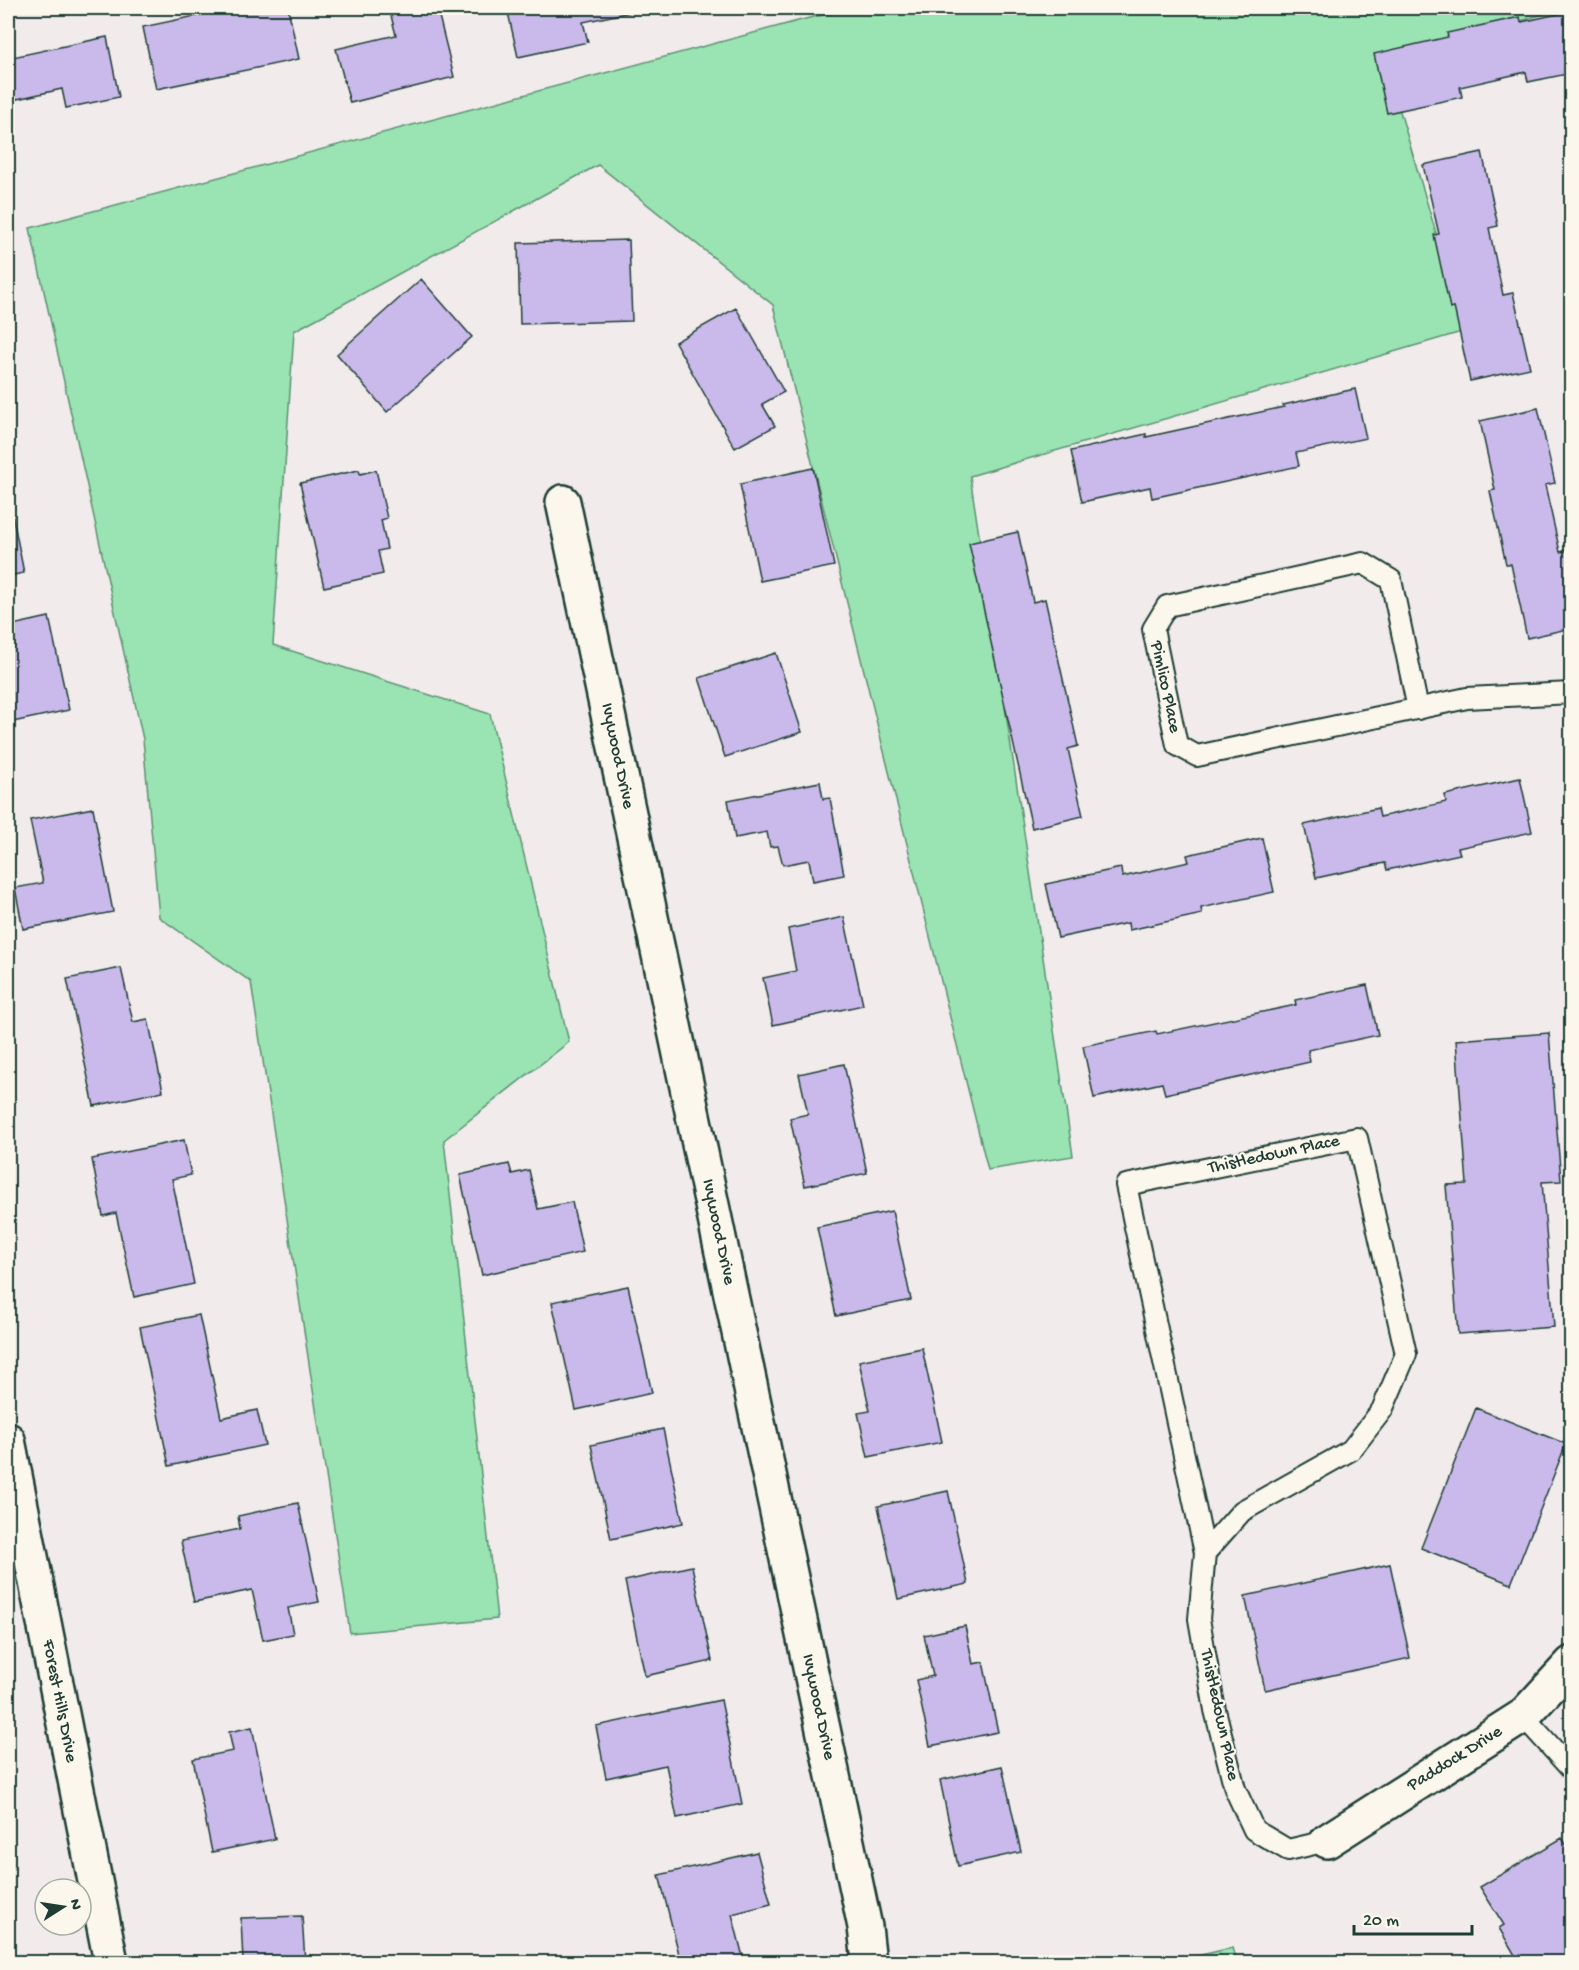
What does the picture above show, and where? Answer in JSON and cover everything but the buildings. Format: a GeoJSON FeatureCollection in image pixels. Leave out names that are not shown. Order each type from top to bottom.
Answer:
{"type":"FeatureCollection","features":[{"type":"Feature","properties":{"kind":"street","name":"Ivywood Drive"},"geometry":{"type":"LineString","coordinates":[[563,501],[865,1927],[869,1962]]}},
{"type":"Feature","properties":{"kind":"street","name":"Forest Hills Drive"},"geometry":{"type":"LineString","coordinates":[[8,1440],[111,1962]]}},
{"type":"Feature","properties":{"kind":"street","name":"Paddock Drive"},"geometry":{"type":"LineString","coordinates":[[1327,1841],[1523,1716],[1572,1663]]}},
{"type":"Feature","properties":{"kind":"lane","name":"Pimlico Place"},"geometry":{"type":"LineString","coordinates":[[1418,709],[1391,580],[1363,563],[1167,606],[1153,629],[1177,744],[1197,756],[1418,709],[1467,698],[1572,693]]}},
{"type":"Feature","properties":{"kind":"lane","name":"Thistledown Place"},"geometry":{"type":"LineString","coordinates":[[1205,1553],[1242,1511],[1351,1450],[1382,1410],[1406,1354],[1357,1138],[1126,1185],[1205,1553],[1199,1619],[1215,1710],[1235,1789],[1254,1830],[1288,1850],[1327,1841]]}},
{"type":"Feature","properties":{"kind":"lane"},"geometry":{"type":"LineString","coordinates":[[1523,1716],[1572,1770]]}},
{"type":"Feature","properties":{"kind":"green space"},"geometry":{"type":"Polygon","coordinates":[[[856,8],[1562,8],[1386,64],[1465,331],[970,476],[1073,1156],[988,1170],[773,305],[598,165],[294,331],[273,645],[490,714],[569,1042],[444,1140],[497,1619],[350,1633],[251,982],[159,917],[143,739],[30,228],[809,18],[856,8]]]}},
{"type":"Feature","properties":{"kind":"green space"},"geometry":{"type":"Polygon","coordinates":[[[1232,1948],[1237,1962],[1170,1962],[1232,1948]]]}}]}
